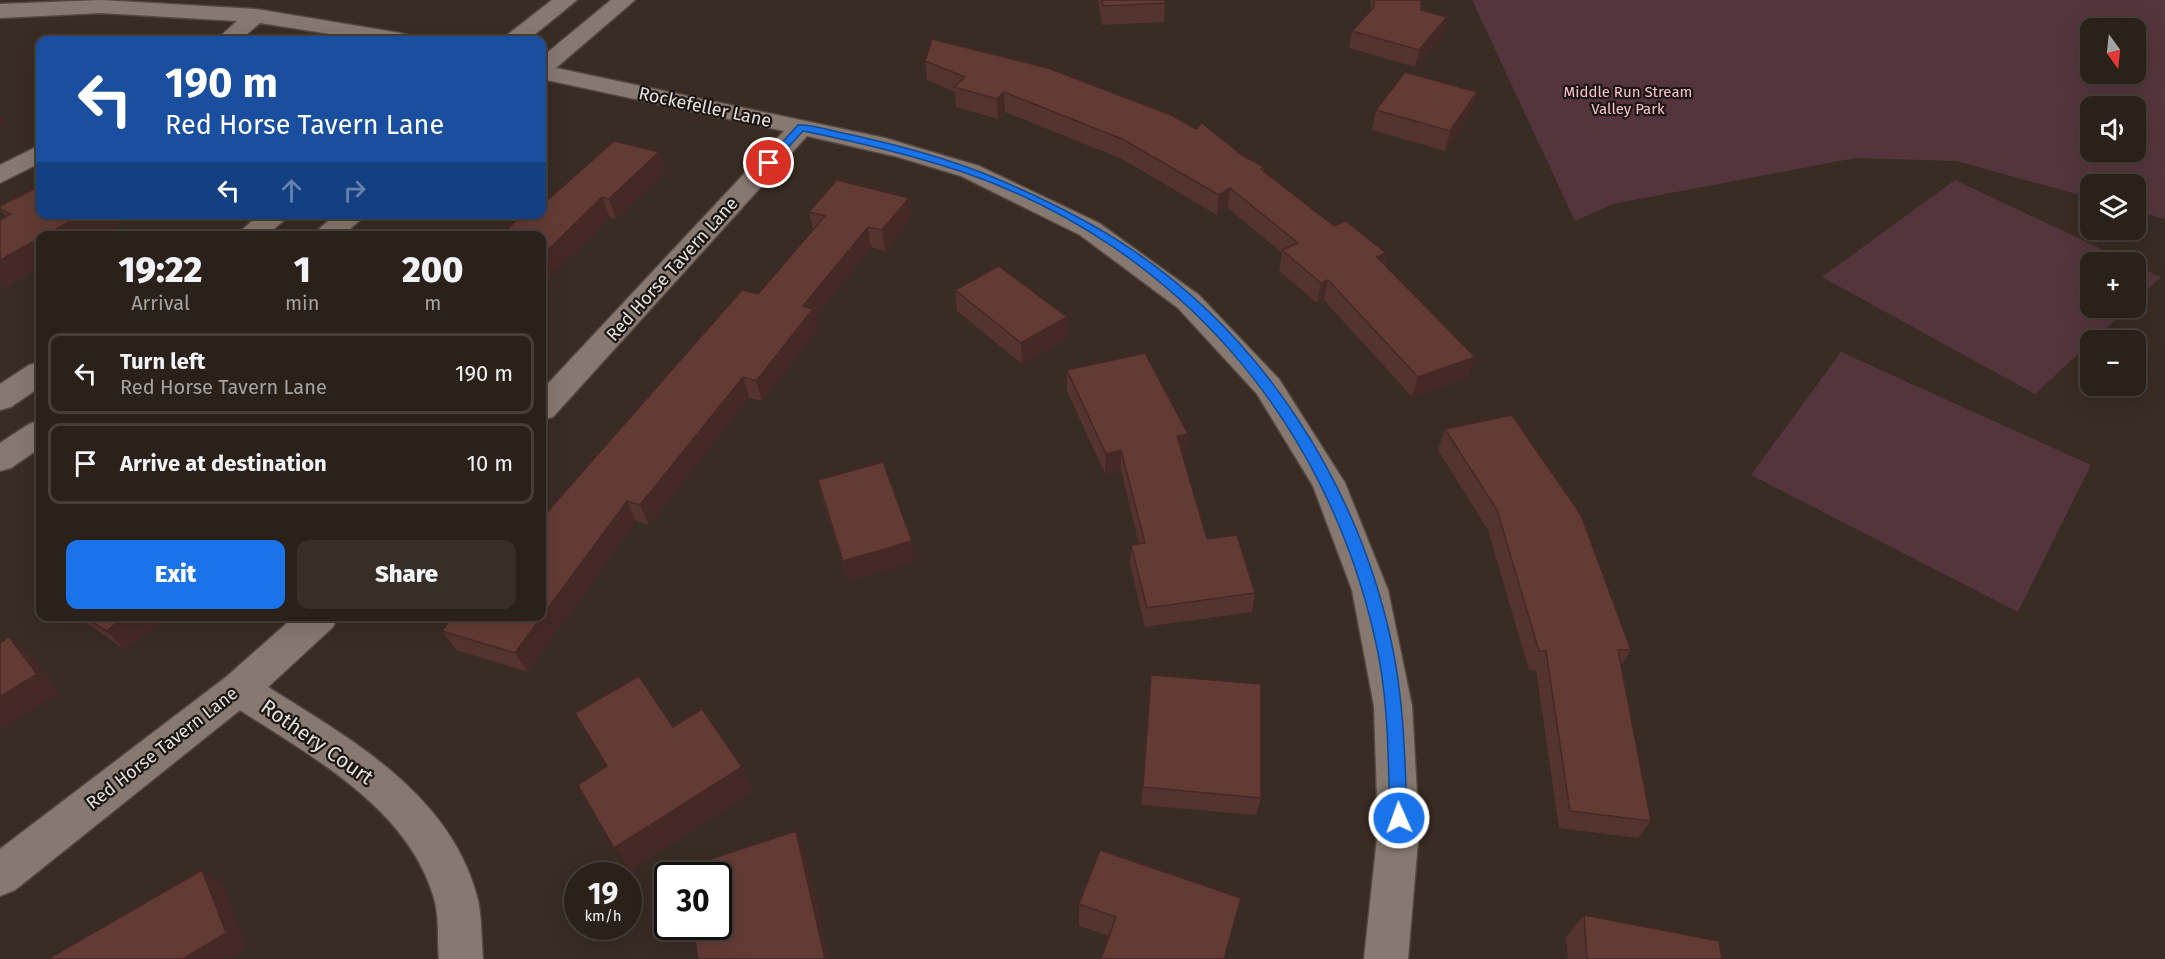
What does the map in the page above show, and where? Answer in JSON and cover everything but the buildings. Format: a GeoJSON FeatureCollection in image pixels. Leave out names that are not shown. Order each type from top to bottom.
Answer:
{"type":"FeatureCollection","features":[{"type":"Feature","properties":{"kind":"street"},"geometry":{"type":"LineString","coordinates":[[520,36],[566,0]]}},
{"type":"Feature","properties":{"kind":"street"},"geometry":{"type":"LineString","coordinates":[[546,67],[624,0]]}},
{"type":"Feature","properties":{"kind":"street"},"geometry":{"type":"LineString","coordinates":[[0,11],[131,7],[191,9],[328,25],[380,36]]}},
{"type":"Feature","properties":{"kind":"street"},"geometry":{"type":"LineString","coordinates":[[233,36],[256,16]]}},
{"type":"Feature","properties":{"kind":"street","name":"Rockefeller Lane"},"geometry":{"type":"LineString","coordinates":[[546,71],[876,143],[969,171],[1050,206],[1089,228],[1128,252],[1200,310],[1264,380],[1293,421],[1320,465],[1361,560],[1383,640],[1395,721],[1399,818],[1386,959]]}},
{"type":"Feature","properties":{"kind":"street","name":"Red Horse Tavern Lane"},"geometry":{"type":"LineString","coordinates":[[546,405],[801,128]]}},
{"type":"Feature","properties":{"kind":"street"},"geometry":{"type":"LineString","coordinates":[[0,175],[36,155]]}},
{"type":"Feature","properties":{"kind":"street"},"geometry":{"type":"LineString","coordinates":[[255,231],[272,219]]}},
{"type":"Feature","properties":{"kind":"street"},"geometry":{"type":"LineString","coordinates":[[331,231],[347,219]]}},
{"type":"Feature","properties":{"kind":"street"},"geometry":{"type":"LineString","coordinates":[[0,399],[36,376]]}},
{"type":"Feature","properties":{"kind":"street"},"geometry":{"type":"LineString","coordinates":[[0,459],[36,435]]}},
{"type":"Feature","properties":{"kind":"street","name":"Red Horse Tavern Lane"},"geometry":{"type":"LineString","coordinates":[[0,875],[239,689],[314,621]]}},
{"type":"Feature","properties":{"kind":"street","name":"Rothery Court"},"geometry":{"type":"LineString","coordinates":[[239,689],[369,774],[408,813],[441,858],[456,897],[461,959]]}},
{"type":"Feature","properties":{"kind":"green space","name":"Middle Run Stream Valley Park"},"geometry":{"type":"Polygon","coordinates":[[[1472,0],[2165,0],[2165,219],[2146,214],[2146,174],[2080,174],[2080,195],[1956,161],[1855,158],[1613,204],[1575,221],[1472,0]]]}},
{"type":"Feature","properties":{"kind":"green space"},"geometry":{"type":"Polygon","coordinates":[[[1955,180],[2108,252],[2080,252],[2080,318],[2117,318],[2104,330],[2080,330],[2080,352],[2035,394],[1822,277],[1955,180]]]}},
{"type":"Feature","properties":{"kind":"green space"},"geometry":{"type":"Polygon","coordinates":[[[2146,270],[2161,277],[2146,291],[2146,270]]]}},
{"type":"Feature","properties":{"kind":"green space"},"geometry":{"type":"Polygon","coordinates":[[[1841,352],[2091,465],[2018,612],[1751,475],[1841,352]]]}},
{"type":"Feature","properties":{"kind":"route"},"geometry":{"type":"LineString","coordinates":[[769,163],[801,128],[876,143],[969,171],[1050,206],[1128,252],[1200,310],[1233,343],[1284,407],[1320,465],[1361,560],[1383,640],[1395,721],[1399,818]]}}]}
